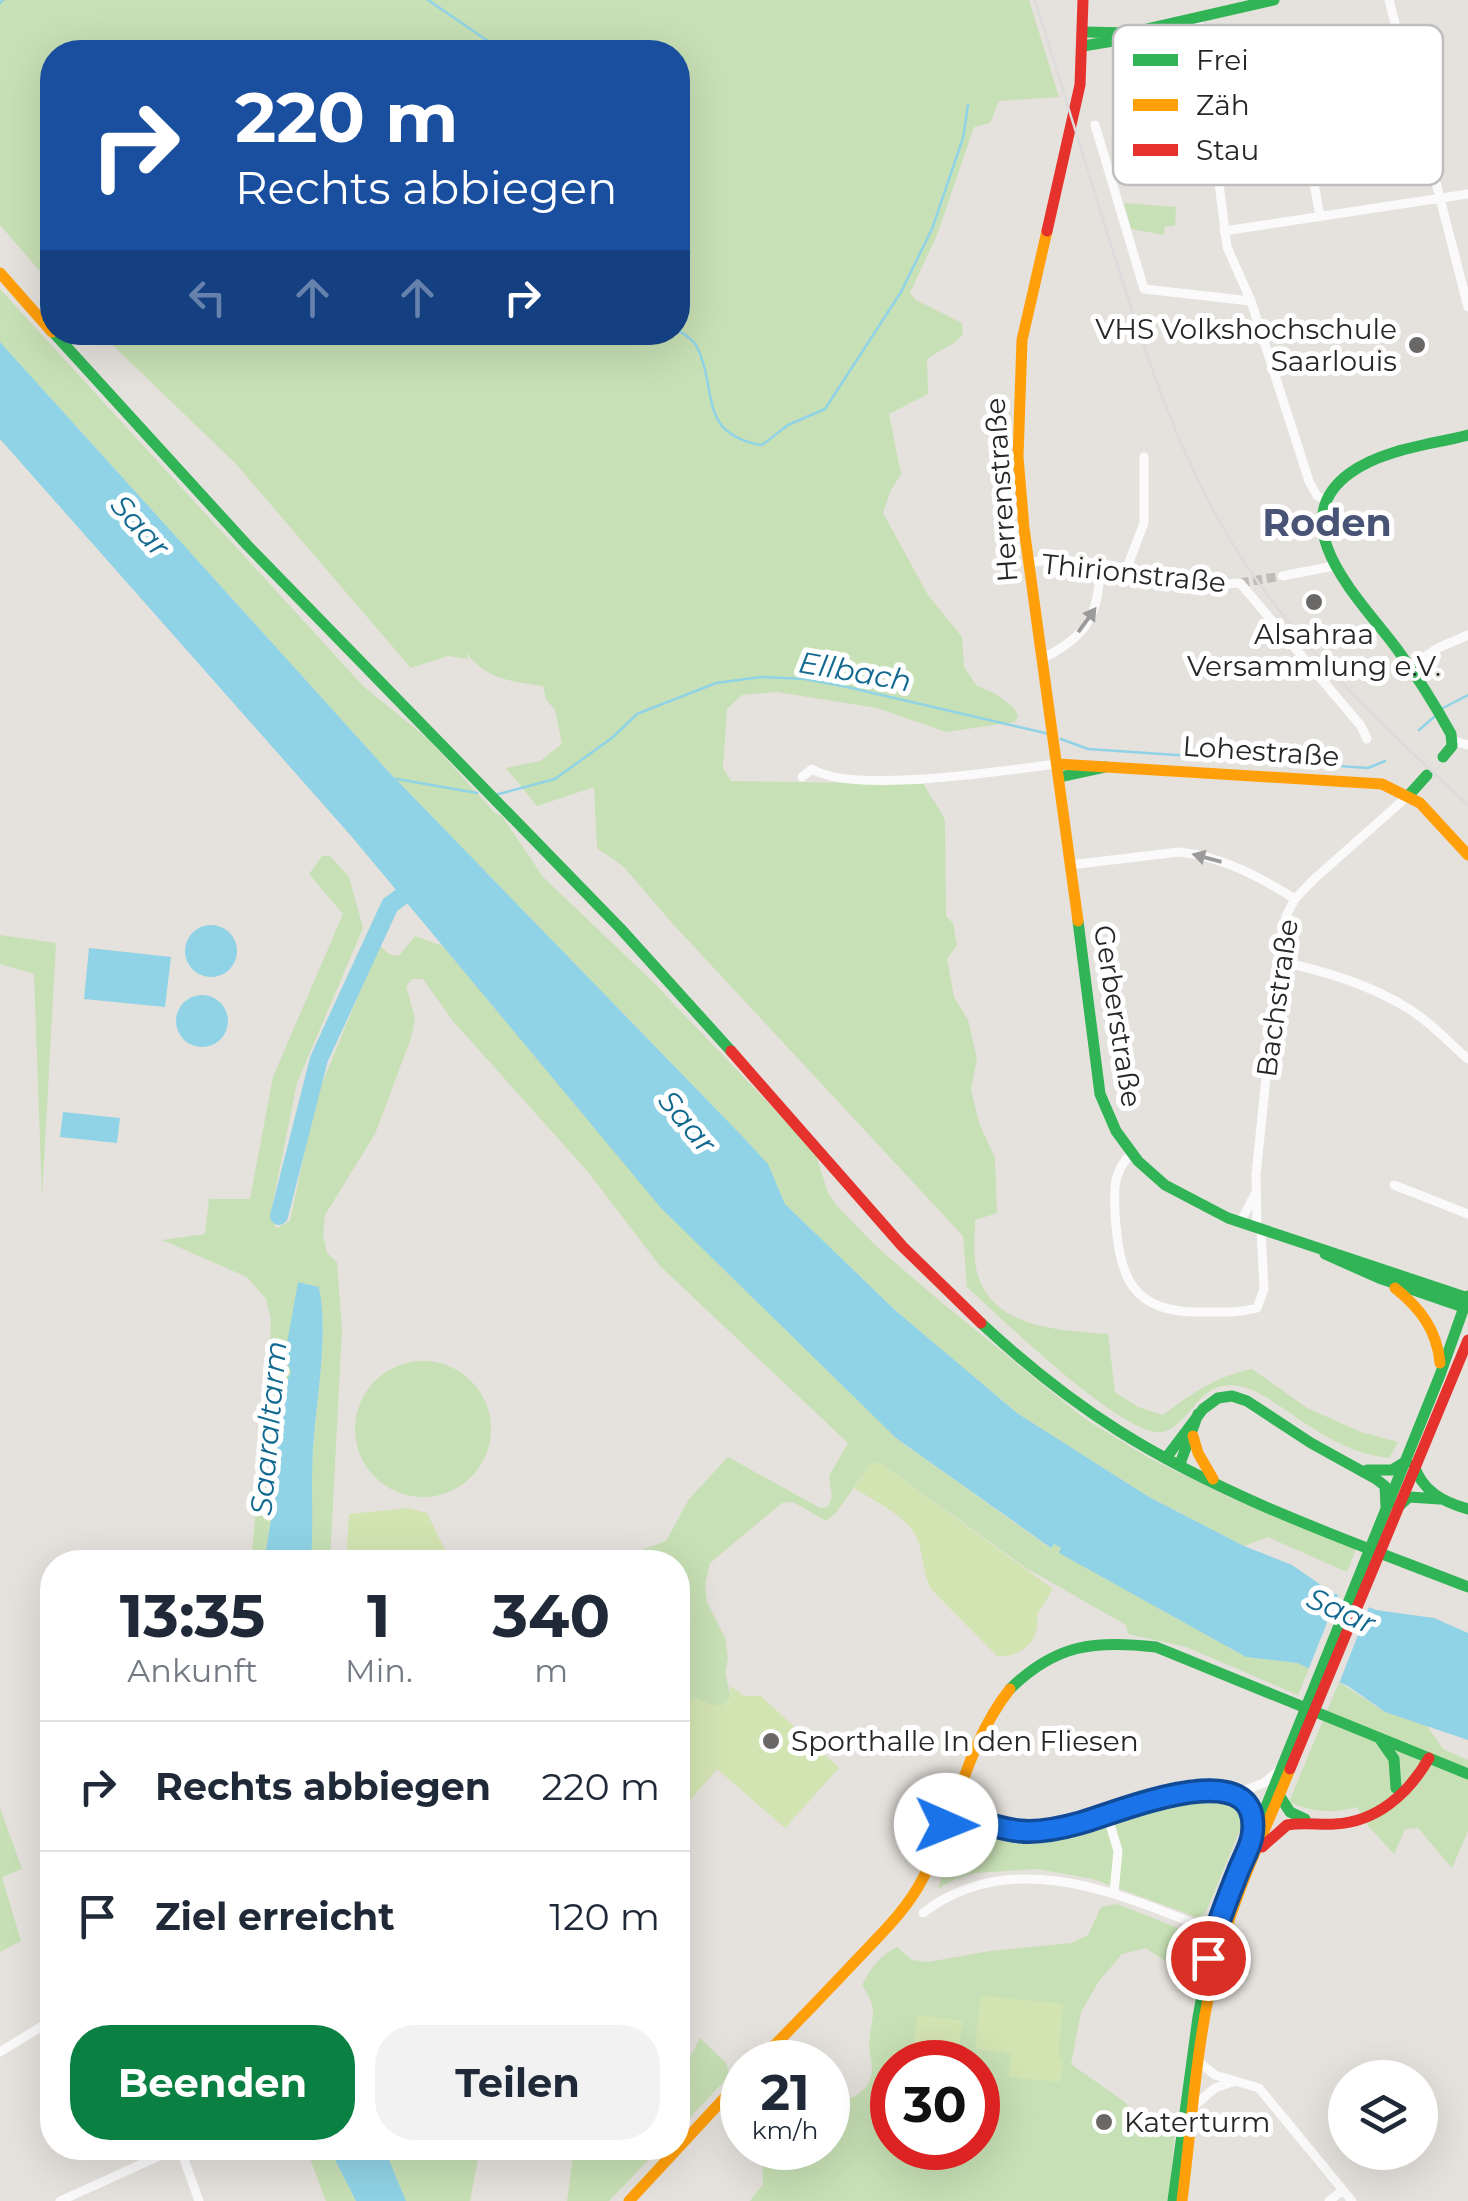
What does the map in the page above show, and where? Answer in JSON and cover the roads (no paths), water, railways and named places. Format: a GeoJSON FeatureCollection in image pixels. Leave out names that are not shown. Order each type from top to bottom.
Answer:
{"type":"FeatureCollection","features":[{"type":"Feature","properties":{"kind":"street","name":"Herrenstraße"},"geometry":{"type":"LineString","coordinates":[[1053,728],[1028,562],[1018,457],[1020,363],[1024,326],[1080,86],[1084,0]]}},
{"type":"Feature","properties":{"kind":"street"},"geometry":{"type":"LineString","coordinates":[[1164,25],[1274,0]]}},
{"type":"Feature","properties":{"kind":"street"},"geometry":{"type":"LineString","coordinates":[[1389,0],[1396,25]]}},
{"type":"Feature","properties":{"kind":"street"},"geometry":{"type":"LineString","coordinates":[[1198,17],[1199,25]]}},
{"type":"Feature","properties":{"kind":"street"},"geometry":{"type":"LineString","coordinates":[[1083,39],[1113,35]]}},
{"type":"Feature","properties":{"kind":"street"},"geometry":{"type":"LineString","coordinates":[[1095,125],[1144,289],[1251,302]]}},
{"type":"Feature","properties":{"kind":"street"},"geometry":{"type":"LineString","coordinates":[[1218,185],[1232,260],[1251,302],[1285,416],[1309,481],[1318,496],[1326,500]]}},
{"type":"Feature","properties":{"kind":"street"},"geometry":{"type":"LineString","coordinates":[[1315,185],[1320,217]]}},
{"type":"Feature","properties":{"kind":"street"},"geometry":{"type":"LineString","coordinates":[[1438,185],[1468,307]]}},
{"type":"Feature","properties":{"kind":"street"},"geometry":{"type":"LineString","coordinates":[[1224,231],[1468,194]]}},
{"type":"Feature","properties":{"kind":"street"},"geometry":{"type":"LineString","coordinates":[[0,273],[40,318]]}},
{"type":"Feature","properties":{"kind":"street"},"geometry":{"type":"LineString","coordinates":[[64,345],[216,510],[646,956],[939,1288],[1042,1377],[1093,1414],[1166,1458],[1468,1587]]}},
{"type":"Feature","properties":{"kind":"street"},"geometry":{"type":"LineString","coordinates":[[1468,435],[1362,466],[1340,480],[1326,500],[1323,526],[1334,566],[1345,585],[1410,666],[1453,741],[1468,745]]}},
{"type":"Feature","properties":{"kind":"street"},"geometry":{"type":"LineString","coordinates":[[1126,570],[1144,523],[1144,456]]}},
{"type":"Feature","properties":{"kind":"street","name":"Thirionstraße"},"geometry":{"type":"LineString","coordinates":[[1028,562],[1101,564],[1191,583],[1240,583],[1361,726],[1367,739]]}},
{"type":"Feature","properties":{"kind":"street"},"geometry":{"type":"LineString","coordinates":[[1042,659],[1092,619],[1099,598],[1101,564]]}},
{"type":"Feature","properties":{"kind":"street"},"geometry":{"type":"LineString","coordinates":[[1282,576],[1334,566]]}},
{"type":"Feature","properties":{"kind":"street"},"geometry":{"type":"LineString","coordinates":[[1410,666],[1438,648],[1468,636]]}},
{"type":"Feature","properties":{"kind":"street","name":"Gerberstraße"},"geometry":{"type":"LineString","coordinates":[[1053,728],[1100,1094],[1107,1118],[1130,1155],[1171,1191],[1318,1248]]}},
{"type":"Feature","properties":{"kind":"street"},"geometry":{"type":"LineString","coordinates":[[1443,757],[1453,741]]}},
{"type":"Feature","properties":{"kind":"street","name":"Lohestraße"},"geometry":{"type":"LineString","coordinates":[[1059,770],[1094,764],[1382,784],[1410,794]]}},
{"type":"Feature","properties":{"kind":"street"},"geometry":{"type":"LineString","coordinates":[[802,777],[812,770],[830,777],[923,780],[1059,770]]}},
{"type":"Feature","properties":{"kind":"street"},"geometry":{"type":"LineString","coordinates":[[1428,775],[1410,794],[1438,819],[1468,855]]}},
{"type":"Feature","properties":{"kind":"street","name":"Bachstraße"},"geometry":{"type":"LineString","coordinates":[[1130,1155],[1118,1169],[1115,1182],[1118,1248],[1130,1284],[1149,1302],[1176,1313],[1256,1308],[1264,1289],[1255,1194],[1286,916],[1295,899],[1410,794]]}},
{"type":"Feature","properties":{"kind":"street"},"geometry":{"type":"LineString","coordinates":[[1070,864],[1179,852],[1195,854],[1227,864],[1295,899]]}},
{"type":"Feature","properties":{"kind":"street"},"geometry":{"type":"LineString","coordinates":[[1278,961],[1320,970],[1384,995],[1412,1010],[1468,1060]]}},
{"type":"Feature","properties":{"kind":"street"},"geometry":{"type":"LineString","coordinates":[[1394,1185],[1468,1214]]}},
{"type":"Feature","properties":{"kind":"street","name":"Bachstraße"},"geometry":{"type":"LineString","coordinates":[[1241,1221],[1255,1194]]}},
{"type":"Feature","properties":{"kind":"street"},"geometry":{"type":"LineString","coordinates":[[1318,1248],[1331,1258],[1379,1278],[1467,1302],[1410,1463],[1417,1480],[1465,1510]]}},
{"type":"Feature","properties":{"kind":"street"},"geometry":{"type":"LineString","coordinates":[[1318,1248],[1448,1298]]}},
{"type":"Feature","properties":{"kind":"street"},"geometry":{"type":"LineString","coordinates":[[1379,1278],[1406,1296],[1434,1330],[1440,1376]]}},
{"type":"Feature","properties":{"kind":"street"},"geometry":{"type":"LineString","coordinates":[[1182,2201],[1218,1957],[1250,1862],[1390,1510],[1468,1340]]}},
{"type":"Feature","properties":{"kind":"street"},"geometry":{"type":"LineString","coordinates":[[1166,1458],[1190,1419],[1201,1409],[1220,1398],[1249,1400],[1314,1445],[1366,1470],[1385,1486],[1390,1510]]}},
{"type":"Feature","properties":{"kind":"street"},"geometry":{"type":"LineString","coordinates":[[1180,1464],[1201,1409]]}},
{"type":"Feature","properties":{"kind":"street"},"geometry":{"type":"LineString","coordinates":[[1193,1435],[1198,1453],[1214,1480]]}},
{"type":"Feature","properties":{"kind":"street"},"geometry":{"type":"LineString","coordinates":[[1366,1470],[1392,1470],[1410,1463]]}},
{"type":"Feature","properties":{"kind":"street"},"geometry":{"type":"LineString","coordinates":[[1390,1510],[1409,1497],[1444,1500]]}},
{"type":"Feature","properties":{"kind":"street"},"geometry":{"type":"LineString","coordinates":[[779,2040],[894,1920],[929,1867],[975,1742],[1005,1692],[1036,1664],[1055,1653],[1116,1640],[1156,1646],[1468,1774]]}},
{"type":"Feature","properties":{"kind":"street"},"geometry":{"type":"LineString","coordinates":[[1173,2201],[1213,1938],[1278,1771],[1303,1725]]}},
{"type":"Feature","properties":{"kind":"street"},"geometry":{"type":"LineString","coordinates":[[1377,1736],[1394,1760],[1396,1788]]}},
{"type":"Feature","properties":{"kind":"street"},"geometry":{"type":"LineString","coordinates":[[1391,1802],[1414,1752]]}},
{"type":"Feature","properties":{"kind":"street"},"geometry":{"type":"LineString","coordinates":[[1250,1862],[1278,1828],[1296,1822],[1336,1824],[1366,1818],[1391,1802],[1418,1776],[1429,1758]]}},
{"type":"Feature","properties":{"kind":"street"},"geometry":{"type":"LineString","coordinates":[[949,1815],[1020,1832],[1050,1829],[1174,1793],[1225,1793],[1253,1788],[1278,1771]]}},
{"type":"Feature","properties":{"kind":"street"},"geometry":{"type":"LineString","coordinates":[[1225,1793],[1248,1807],[1252,1837]]}},
{"type":"Feature","properties":{"kind":"street"},"geometry":{"type":"LineString","coordinates":[[1279,1795],[1290,1812],[1319,1823]]}},
{"type":"Feature","properties":{"kind":"street"},"geometry":{"type":"LineString","coordinates":[[1107,1814],[1118,1850],[1114,1892]]}},
{"type":"Feature","properties":{"kind":"street"},"geometry":{"type":"LineString","coordinates":[[949,1815],[996,1826]]}},
{"type":"Feature","properties":{"kind":"street"},"geometry":{"type":"LineString","coordinates":[[923,1913],[960,1890],[997,1881],[1062,1882],[1114,1892],[1190,1922]]}},
{"type":"Feature","properties":{"kind":"street"},"geometry":{"type":"LineString","coordinates":[[0,2052],[40,2027]]}},
{"type":"Feature","properties":{"kind":"street"},"geometry":{"type":"LineString","coordinates":[[1200,2062],[1215,2075],[1251,2084],[1264,2093],[1352,2201]]}},
{"type":"Feature","properties":{"kind":"street"},"geometry":{"type":"LineString","coordinates":[[1193,2107],[1215,2088],[1235,2082]]}},
{"type":"Feature","properties":{"kind":"street"},"geometry":{"type":"LineString","coordinates":[[690,2135],[720,2102]]}},
{"type":"Feature","properties":{"kind":"street"},"geometry":{"type":"LineString","coordinates":[[60,2201],[152,2160]]}},
{"type":"Feature","properties":{"kind":"street"},"geometry":{"type":"LineString","coordinates":[[184,2160],[199,2201]]}},
{"type":"Feature","properties":{"kind":"street"},"geometry":{"type":"LineString","coordinates":[[629,2201],[667,2160]]}},
{"type":"Feature","properties":{"kind":"street"},"geometry":{"type":"LineString","coordinates":[[1330,2201],[1342,2190]]}},
{"type":"Feature","properties":{"kind":"water","name":"Saar"},"geometry":{"type":"Polygon","coordinates":[[[0,342],[388,771],[768,1164],[785,1204],[895,1310],[1017,1413],[1149,1497],[1244,1546],[1292,1565],[1331,1592],[1376,1610],[1434,1618],[1468,1633],[1468,1740],[1385,1712],[1348,1686],[1297,1663],[1246,1657],[1059,1553],[1061,1548],[1054,1544],[1051,1548],[896,1438],[661,1208],[352,837],[0,439],[0,342]]]}},
{"type":"Feature","properties":{"kind":"water"},"geometry":{"type":"Polygon","coordinates":[[[211,925],[229,933],[237,951],[229,969],[211,977],[193,969],[185,951],[193,933],[211,925]]]}},
{"type":"Feature","properties":{"kind":"water"},"geometry":{"type":"Polygon","coordinates":[[[89,948],[171,957],[165,1007],[84,999],[89,948]]]}},
{"type":"Feature","properties":{"kind":"water"},"geometry":{"type":"Polygon","coordinates":[[[202,995],[220,1003],[228,1021],[220,1039],[202,1047],[184,1039],[176,1021],[184,1003],[202,995]]]}},
{"type":"Feature","properties":{"kind":"water"},"geometry":{"type":"Polygon","coordinates":[[[63,1112],[120,1118],[117,1143],[60,1137],[63,1112]]]}},
{"type":"Feature","properties":{"kind":"water","name":"Saaraltarm"},"geometry":{"type":"Polygon","coordinates":[[[298,1282],[319,1287],[323,1323],[313,1452],[311,1550],[266,1550],[281,1390],[291,1373],[285,1354],[298,1282]]]}},
{"type":"Feature","properties":{"kind":"water"},"geometry":{"type":"Polygon","coordinates":[[[335,2160],[389,2160],[406,2201],[356,2201],[335,2160]]]}},
{"type":"Feature","properties":{"kind":"waterway"},"geometry":{"type":"LineString","coordinates":[[0,3],[3,0]]}},
{"type":"Feature","properties":{"kind":"waterway"},"geometry":{"type":"LineString","coordinates":[[428,0],[486,40]]}},
{"type":"Feature","properties":{"kind":"waterway"},"geometry":{"type":"LineString","coordinates":[[690,339],[703,361],[718,420],[741,439],[762,445],[788,425],[825,409],[901,292],[932,229],[963,138],[968,105]]}},
{"type":"Feature","properties":{"kind":"waterway","name":"Ellbach"},"geometry":{"type":"LineString","coordinates":[[495,795],[555,779],[613,737],[637,714],[716,683],[761,677],[805,679],[847,687],[1049,734]]}},
{"type":"Feature","properties":{"kind":"waterway","name":"Ellbach"},"geometry":{"type":"LineString","coordinates":[[1443,708],[1468,695]]}},
{"type":"Feature","properties":{"kind":"waterway","name":"Ellbach"},"geometry":{"type":"LineString","coordinates":[[1419,730],[1434,717]]}},
{"type":"Feature","properties":{"kind":"waterway","name":"Ellbach"},"geometry":{"type":"LineString","coordinates":[[1061,739],[1088,749],[1368,768],[1385,761]]}},
{"type":"Feature","properties":{"kind":"waterway","name":"Ellbach"},"geometry":{"type":"LineString","coordinates":[[397,779],[477,793]]}},
{"type":"Feature","properties":{"kind":"waterway","name":"Saaraltarm"},"geometry":{"type":"LineString","coordinates":[[279,1216],[319,1059],[390,905],[420,883]]}},
{"type":"Feature","properties":{"kind":"tunnel"},"geometry":{"type":"LineString","coordinates":[[1240,583],[1282,576]]}},
{"type":"Feature","properties":{"kind":"railway"},"geometry":{"type":"LineString","coordinates":[[1035,0],[1150,364],[1182,445],[1220,523],[1267,594],[1320,659],[1468,805]]}},
{"type":"Feature","properties":{"kind":"place","name":"VHS Volkshochschule Saarlouis"},"geometry":{"type":"Point","coordinates":[1417,345]}},
{"type":"Feature","properties":{"kind":"place","name":"Alsahraa Versammlung e.V."},"geometry":{"type":"Point","coordinates":[1314,602]}},
{"type":"Feature","properties":{"kind":"place","name":"Sporthalle In den Fliesen"},"geometry":{"type":"Point","coordinates":[771,1741]}},
{"type":"Feature","properties":{"kind":"place","name":"Katerturm"},"geometry":{"type":"Point","coordinates":[1104,2122]}},
{"type":"Feature","properties":{"kind":"district","name":"Roden"},"geometry":{"type":"Point","coordinates":[1327,523]}}]}
